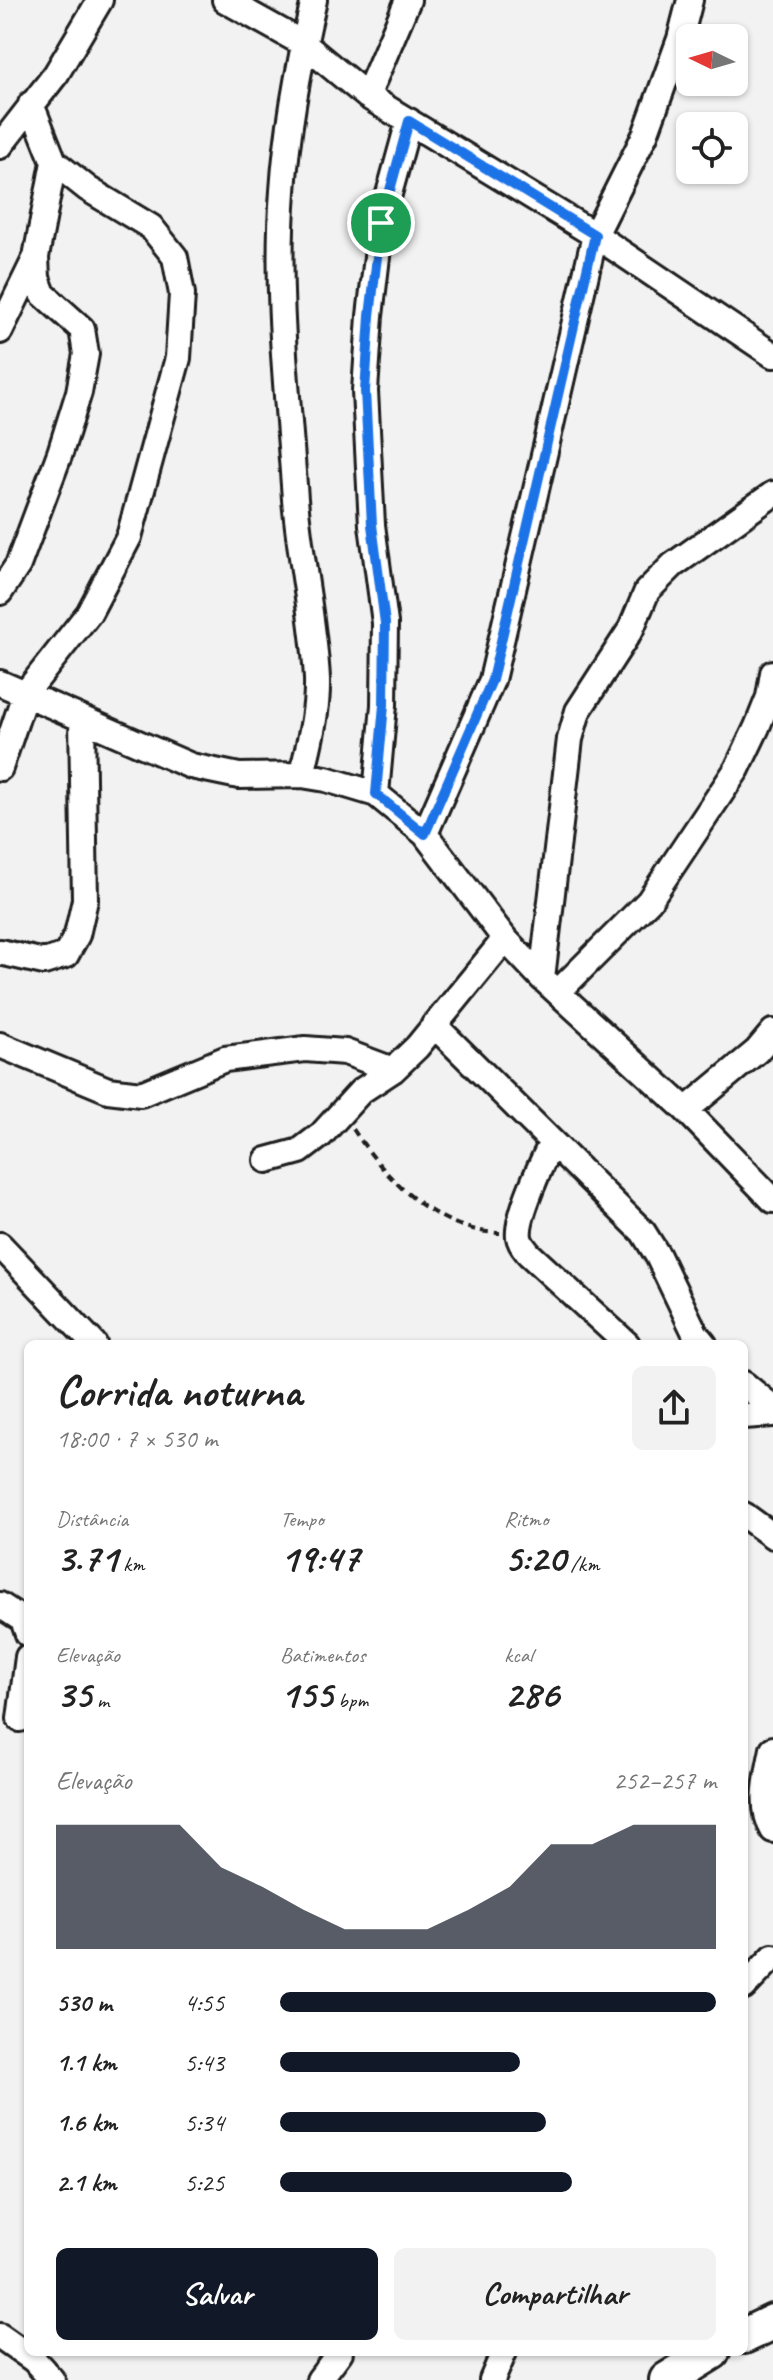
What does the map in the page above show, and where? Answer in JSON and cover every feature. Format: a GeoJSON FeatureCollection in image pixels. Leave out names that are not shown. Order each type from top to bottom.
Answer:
{"type":"FeatureCollection","features":[{"type":"Feature","properties":{"kind":"street"},"geometry":{"type":"LineString","coordinates":[[0,146],[56,74],[100,0]]}},
{"type":"Feature","properties":{"kind":"street"},"geometry":{"type":"LineString","coordinates":[[225,0],[304,44],[367,96],[595,235],[773,354]]}},
{"type":"Feature","properties":{"kind":"street"},"geometry":{"type":"LineString","coordinates":[[302,775],[313,728],[317,682],[309,590],[296,505],[281,270],[283,190],[304,44],[314,0]]}},
{"type":"Feature","properties":{"kind":"street"},"geometry":{"type":"LineString","coordinates":[[367,96],[408,0]]}},
{"type":"Feature","properties":{"kind":"street"},"geometry":{"type":"LineString","coordinates":[[425,834],[492,680],[595,235],[645,135],[676,51],[690,0]]}},
{"type":"Feature","properties":{"kind":"street"},"geometry":{"type":"LineString","coordinates":[[0,768],[25,694],[89,613],[129,537],[178,358],[182,294],[175,257],[151,227],[88,189],[54,162],[31,104]]}},
{"type":"Feature","properties":{"kind":"street"},"geometry":{"type":"LineString","coordinates":[[376,794],[384,705],[385,623],[372,525],[365,391],[381,223],[409,121]]}},
{"type":"Feature","properties":{"kind":"street"},"geometry":{"type":"LineString","coordinates":[[0,592],[18,565],[60,453],[79,392],[86,354],[82,329],[43,294],[37,278],[36,257],[54,162]]}},
{"type":"Feature","properties":{"kind":"street"},"geometry":{"type":"LineString","coordinates":[[0,331],[36,257]]}},
{"type":"Feature","properties":{"kind":"street"},"geometry":{"type":"LineString","coordinates":[[551,985],[570,739],[578,711],[631,629],[647,591],[673,565],[773,494]]}},
{"type":"Feature","properties":{"kind":"street"},"geometry":{"type":"LineString","coordinates":[[551,985],[649,901],[737,769],[769,697],[773,673]]}},
{"type":"Feature","properties":{"kind":"street"},"geometry":{"type":"LineString","coordinates":[[0,683],[191,766],[239,776],[302,775],[376,794],[425,834],[505,939],[686,1110],[773,1200]]}},
{"type":"Feature","properties":{"kind":"street"},"geometry":{"type":"LineString","coordinates":[[0,952],[44,962],[66,955],[77,935],[85,900],[82,720]]}},
{"type":"Feature","properties":{"kind":"street"},"geometry":{"type":"LineString","coordinates":[[267,1160],[300,1151],[321,1135],[361,1091],[393,1070],[417,1047],[505,939]]}},
{"type":"Feature","properties":{"kind":"street"},"geometry":{"type":"LineString","coordinates":[[434,1025],[643,1232],[658,1256],[698,1340]]}},
{"type":"Feature","properties":{"kind":"street"},"geometry":{"type":"LineString","coordinates":[[686,1110],[757,1051],[773,1032]]}},
{"type":"Feature","properties":{"kind":"street"},"geometry":{"type":"LineString","coordinates":[[0,1045],[108,1090],[141,1094],[225,1059],[305,1049],[345,1052],[393,1070]]}},
{"type":"Feature","properties":{"kind":"street"},"geometry":{"type":"LineString","coordinates":[[551,1144],[538,1171],[518,1234],[529,1254],[623,1340]]}},
{"type":"Feature","properties":{"kind":"street"},"geometry":{"type":"LineString","coordinates":[[0,1245],[90,1340]]}},
{"type":"Feature","properties":{"kind":"street"},"geometry":{"type":"LineString","coordinates":[[748,1387],[773,1408]]}},
{"type":"Feature","properties":{"kind":"street"},"geometry":{"type":"LineString","coordinates":[[748,1416],[773,1414]]}},
{"type":"Feature","properties":{"kind":"street"},"geometry":{"type":"LineString","coordinates":[[748,1518],[773,1536]]}},
{"type":"Feature","properties":{"kind":"street"},"geometry":{"type":"LineString","coordinates":[[0,1605],[24,1623]]}},
{"type":"Feature","properties":{"kind":"street"},"geometry":{"type":"LineString","coordinates":[[16,1717],[24,1677]]}},
{"type":"Feature","properties":{"kind":"street"},"geometry":{"type":"LineString","coordinates":[[773,1749],[766,1786],[767,1819],[773,1830]]}},
{"type":"Feature","properties":{"kind":"street"},"geometry":{"type":"LineString","coordinates":[[748,1983],[773,1957]]}},
{"type":"Feature","properties":{"kind":"street"},"geometry":{"type":"LineString","coordinates":[[748,2334],[773,2322]]}},
{"type":"Feature","properties":{"kind":"street"},"geometry":{"type":"LineString","coordinates":[[0,2336],[24,2353]]}},
{"type":"Feature","properties":{"kind":"street"},"geometry":{"type":"LineString","coordinates":[[28,2356],[52,2380]]}},
{"type":"Feature","properties":{"kind":"street"},"geometry":{"type":"LineString","coordinates":[[492,2380],[502,2356]]}},
{"type":"Feature","properties":{"kind":"street"},"geometry":{"type":"LineString","coordinates":[[667,2380],[701,2356]]}},
{"type":"Feature","properties":{"kind":"path"},"geometry":{"type":"LineString","coordinates":[[341,1111],[372,1157],[417,1202],[450,1223],[483,1233],[518,1234]]}},
{"type":"Feature","properties":{"kind":"route"},"geometry":{"type":"LineString","coordinates":[[409,121],[595,235],[492,680],[425,834],[376,794],[384,705],[385,623],[372,525],[365,391],[381,223],[409,121]]}}]}
